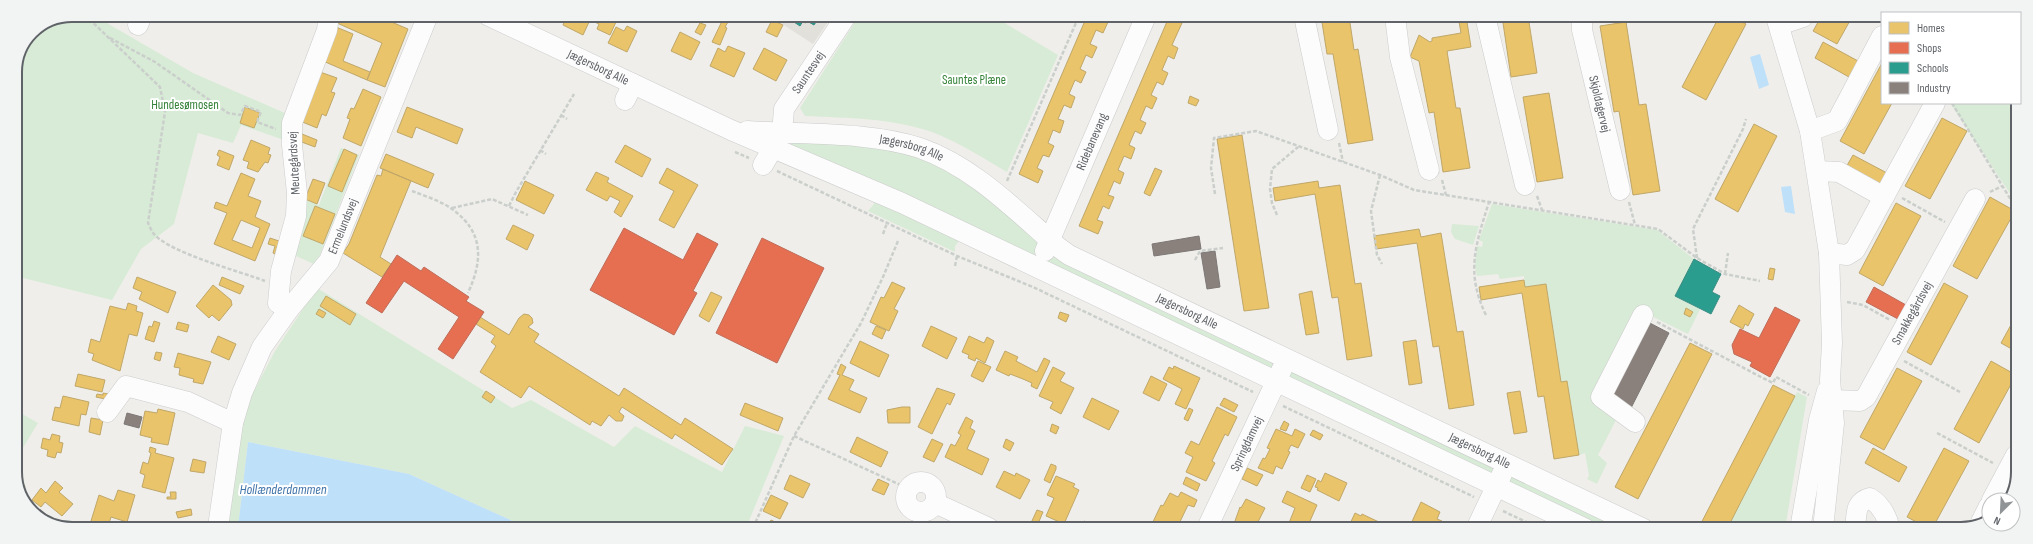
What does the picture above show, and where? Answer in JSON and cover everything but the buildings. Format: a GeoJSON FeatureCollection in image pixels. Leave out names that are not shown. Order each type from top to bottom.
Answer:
{"type":"FeatureCollection","features":[{"type":"Feature","properties":{"kind":"street","name":"Meutegårdsvej"},"geometry":{"type":"LineString","coordinates":[[289,309],[278,303],[278,286],[296,216],[297,193],[292,123],[327,30],[328,22]]}},
{"type":"Feature","properties":{"kind":"street","name":"Ermelundsvej"},"geometry":{"type":"LineString","coordinates":[[219,522],[233,423],[242,393],[262,347],[289,309],[329,262],[425,22]]}},
{"type":"Feature","properties":{"kind":"street","name":"Jægersborg Alle"},"geometry":{"type":"LineString","coordinates":[[500,22],[629,92],[731,130],[777,140],[865,137],[920,148],[958,166],[976,178],[1069,255],[1629,522]]}},
{"type":"Feature","properties":{"kind":"street","name":"Sauntesvej"},"geometry":{"type":"LineString","coordinates":[[777,140],[784,109],[842,22]]}},
{"type":"Feature","properties":{"kind":"street","name":"Ridebanevang"},"geometry":{"type":"LineString","coordinates":[[1037,267],[1143,22]]}},
{"type":"Feature","properties":{"kind":"street"},"geometry":{"type":"LineString","coordinates":[[1305,22],[1328,130]]}},
{"type":"Feature","properties":{"kind":"street"},"geometry":{"type":"LineString","coordinates":[[1396,22],[1400,57],[1428,170]]}},
{"type":"Feature","properties":{"kind":"street"},"geometry":{"type":"LineString","coordinates":[[1486,22],[1525,185]]}},
{"type":"Feature","properties":{"kind":"street","name":"Skjoldagervej"},"geometry":{"type":"LineString","coordinates":[[1582,22],[1582,30],[1620,190]]}},
{"type":"Feature","properties":{"kind":"street"},"geometry":{"type":"LineString","coordinates":[[1778,22],[1810,131],[1829,253],[1831,300],[1830,380],[1828,401],[1808,476],[1801,522]]}},
{"type":"Feature","properties":{"kind":"street"},"geometry":{"type":"LineString","coordinates":[[1810,131],[1837,121],[1881,38]]}},
{"type":"Feature","properties":{"kind":"street"},"geometry":{"type":"LineString","coordinates":[[1829,253],[1847,255],[1855,250],[1934,104]]}},
{"type":"Feature","properties":{"kind":"street","name":"Jægersborg Alle"},"geometry":{"type":"LineString","coordinates":[[777,140],[902,203],[1277,381],[1492,495],[1567,522]]}},
{"type":"Feature","properties":{"kind":"street"},"geometry":{"type":"LineString","coordinates":[[763,165],[777,140]]}},
{"type":"Feature","properties":{"kind":"street"},"geometry":{"type":"LineString","coordinates":[[1817,172],[1839,172],[1886,194]]}},
{"type":"Feature","properties":{"kind":"street","name":"Smakkegårdsvej"},"geometry":{"type":"LineString","coordinates":[[1828,401],[1860,401],[1866,397],[1975,199]]}},
{"type":"Feature","properties":{"kind":"street"},"geometry":{"type":"LineString","coordinates":[[1635,422],[1601,396],[1643,315]]}},
{"type":"Feature","properties":{"kind":"street","name":"Springdamvej"},"geometry":{"type":"LineString","coordinates":[[1209,522],[1287,359]]}},
{"type":"Feature","properties":{"kind":"street"},"geometry":{"type":"LineString","coordinates":[[107,412],[126,386],[188,402],[233,423]]}},
{"type":"Feature","properties":{"kind":"street"},"geometry":{"type":"LineString","coordinates":[[1824,522],[1834,422],[1828,401]]}},
{"type":"Feature","properties":{"kind":"street"},"geometry":{"type":"LineString","coordinates":[[1479,522],[1507,463]]}},
{"type":"Feature","properties":{"kind":"street"},"geometry":{"type":"LineString","coordinates":[[1996,492],[2011,465]]}},
{"type":"Feature","properties":{"kind":"street"},"geometry":{"type":"LineString","coordinates":[[907,488],[916,482],[928,483],[935,492],[935,503],[976,522]]}},
{"type":"Feature","properties":{"kind":"street"},"geometry":{"type":"LineString","coordinates":[[1856,522],[1858,505],[1862,500],[1870,498],[1878,503],[1888,522]]}},
{"type":"Feature","properties":{"kind":"path"},"geometry":{"type":"LineString","coordinates":[[92,22],[160,87],[165,112],[148,223],[154,234],[173,247],[203,260],[278,286]]}},
{"type":"Feature","properties":{"kind":"path"},"geometry":{"type":"LineString","coordinates":[[996,194],[1008,180],[1076,22]]}},
{"type":"Feature","properties":{"kind":"path"},"geometry":{"type":"LineString","coordinates":[[107,37],[155,62],[228,113],[240,115],[245,106],[261,112],[258,122],[286,132],[292,132]]}},
{"type":"Feature","properties":{"kind":"path"},"geometry":{"type":"LineString","coordinates":[[509,206],[540,150],[574,94]]}},
{"type":"Feature","properties":{"kind":"path"},"geometry":{"type":"LineString","coordinates":[[1953,104],[2011,200]]}},
{"type":"Feature","properties":{"kind":"path"},"geometry":{"type":"LineString","coordinates":[[561,115],[567,119]]}},
{"type":"Feature","properties":{"kind":"path"},"geometry":{"type":"LineString","coordinates":[[1697,258],[1693,229],[1743,129],[1746,119]]}},
{"type":"Feature","properties":{"kind":"path"},"geometry":{"type":"LineString","coordinates":[[1215,194],[1211,168],[1214,138],[1256,131],[1380,175],[1414,190],[1658,229],[1697,258],[1725,274],[1760,280]]}},
{"type":"Feature","properties":{"kind":"path"},"geometry":{"type":"LineString","coordinates":[[1277,216],[1272,203],[1270,189],[1272,169],[1298,147]]}},
{"type":"Feature","properties":{"kind":"path"},"geometry":{"type":"LineString","coordinates":[[540,150],[546,154]]}},
{"type":"Feature","properties":{"kind":"path"},"geometry":{"type":"LineString","coordinates":[[1380,175],[1371,211],[1377,255],[1382,264]]}},
{"type":"Feature","properties":{"kind":"path"},"geometry":{"type":"LineString","coordinates":[[805,184],[957,256],[1034,287],[1268,399],[1492,495],[1531,522]]}},
{"type":"Feature","properties":{"kind":"path"},"geometry":{"type":"LineString","coordinates":[[1620,190],[1627,192],[1635,225]]}},
{"type":"Feature","properties":{"kind":"path"},"geometry":{"type":"LineString","coordinates":[[412,191],[451,208],[465,221],[478,247],[479,261],[475,277],[468,293]]}},
{"type":"Feature","properties":{"kind":"path"},"geometry":{"type":"LineString","coordinates":[[1886,194],[1958,229]]}},
{"type":"Feature","properties":{"kind":"path"},"geometry":{"type":"LineString","coordinates":[[451,208],[492,200],[528,215]]}},
{"type":"Feature","properties":{"kind":"path"},"geometry":{"type":"LineString","coordinates":[[1486,315],[1480,303],[1473,263],[1474,248],[1489,202]]}},
{"type":"Feature","properties":{"kind":"path"},"geometry":{"type":"LineString","coordinates":[[883,234],[887,223]]}},
{"type":"Feature","properties":{"kind":"path"},"geometry":{"type":"LineString","coordinates":[[756,522],[794,436],[860,323],[883,277],[898,241]]}},
{"type":"Feature","properties":{"kind":"path"},"geometry":{"type":"LineString","coordinates":[[1195,260],[1200,251],[1223,248]]}},
{"type":"Feature","properties":{"kind":"path"},"geometry":{"type":"LineString","coordinates":[[1725,274],[1728,254]]}},
{"type":"Feature","properties":{"kind":"path"},"geometry":{"type":"LineString","coordinates":[[955,266],[957,256]]}},
{"type":"Feature","properties":{"kind":"path"},"geometry":{"type":"LineString","coordinates":[[1831,300],[1863,305],[1904,327]]}},
{"type":"Feature","properties":{"kind":"path"},"geometry":{"type":"LineString","coordinates":[[1643,315],[1679,336],[1758,376],[1773,382],[1776,377],[1828,401]]}},
{"type":"Feature","properties":{"kind":"path"},"geometry":{"type":"LineString","coordinates":[[1890,354],[1960,392]]}},
{"type":"Feature","properties":{"kind":"path"},"geometry":{"type":"LineString","coordinates":[[1937,433],[2011,463]]}},
{"type":"Feature","properties":{"kind":"path"},"geometry":{"type":"LineString","coordinates":[[794,436],[907,488]]}},
{"type":"Feature","properties":{"kind":"shaded area"},"geometry":{"type":"Polygon","coordinates":[[[779,22],[828,22],[813,44],[779,22]]]}},
{"type":"Feature","properties":{"kind":"green space","name":"Hundesømosen"},"geometry":{"type":"Polygon","coordinates":[[[105,22],[193,73],[287,114],[284,140],[241,125],[233,143],[198,133],[174,224],[141,249],[112,300],[22,278],[23,62],[30,44],[44,30],[62,23],[105,22]]]}},
{"type":"Feature","properties":{"kind":"green space","name":"Sauntes Plæne"},"geometry":{"type":"Polygon","coordinates":[[[855,22],[1003,22],[1058,55],[1007,172],[951,140],[917,127],[885,121],[805,116],[800,108],[855,22]]]}},
{"type":"Feature","properties":{"kind":"green space"},"geometry":{"type":"Polygon","coordinates":[[[1951,104],[2011,104],[2011,195],[1951,104]]]}},
{"type":"Feature","properties":{"kind":"green space"},"geometry":{"type":"Polygon","coordinates":[[[791,141],[882,144],[963,176],[1038,243],[1036,252],[1033,257],[791,146],[791,141]]]}},
{"type":"Feature","properties":{"kind":"green space"},"geometry":{"type":"Polygon","coordinates":[[[341,148],[359,155],[316,265],[296,256],[302,225],[303,199],[319,205],[341,148]]]}},
{"type":"Feature","properties":{"kind":"green space"},"geometry":{"type":"Polygon","coordinates":[[[873,201],[959,241],[955,246],[955,252],[868,211],[874,204],[873,201]]]}},
{"type":"Feature","properties":{"kind":"green space"},"geometry":{"type":"Polygon","coordinates":[[[1492,204],[1657,230],[1694,259],[1675,296],[1700,309],[1688,334],[1635,308],[1592,395],[1617,418],[1598,455],[1607,463],[1597,484],[1587,479],[1589,476],[1585,453],[1579,455],[1567,382],[1561,382],[1546,284],[1525,287],[1524,276],[1500,279],[1498,274],[1477,276],[1475,266],[1477,246],[1482,247],[1483,242],[1479,240],[1492,204]]]}},
{"type":"Feature","properties":{"kind":"green space"},"geometry":{"type":"Polygon","coordinates":[[[1452,224],[1479,226],[1473,245],[1455,239],[1451,232],[1452,224]]]}},
{"type":"Feature","properties":{"kind":"green space"},"geometry":{"type":"Polygon","coordinates":[[[1052,255],[1275,362],[1271,370],[1048,263],[1052,255]]]}},
{"type":"Feature","properties":{"kind":"green space"},"geometry":{"type":"Polygon","coordinates":[[[317,288],[512,408],[531,400],[614,447],[635,426],[722,472],[745,426],[784,436],[748,522],[515,522],[409,474],[248,442],[239,522],[228,522],[245,408],[275,351],[317,288]]]}},
{"type":"Feature","properties":{"kind":"green space"},"geometry":{"type":"Polygon","coordinates":[[[1292,370],[1495,468],[1490,475],[1289,376],[1292,370]]]}},
{"type":"Feature","properties":{"kind":"green space"},"geometry":{"type":"Polygon","coordinates":[[[1797,392],[1807,397],[1786,522],[1731,522],[1797,392]]]}},
{"type":"Feature","properties":{"kind":"green space"},"geometry":{"type":"Polygon","coordinates":[[[22,414],[38,423],[22,449],[22,414]]]}},
{"type":"Feature","properties":{"kind":"green space"},"geometry":{"type":"Polygon","coordinates":[[[1511,476],[1618,522],[1582,522],[1513,489],[1509,485],[1511,476]]]}},
{"type":"Feature","properties":{"kind":"water"},"geometry":{"type":"Polygon","coordinates":[[[1760,54],[1769,85],[1759,89],[1750,57],[1760,54]]]}},
{"type":"Feature","properties":{"kind":"water"},"geometry":{"type":"Polygon","coordinates":[[[1791,186],[1795,214],[1785,212],[1781,187],[1791,186]]]}},
{"type":"Feature","properties":{"kind":"water","name":"Hollænderdammen"},"geometry":{"type":"Polygon","coordinates":[[[248,442],[409,474],[515,522],[239,522],[248,442]]]}}]}
